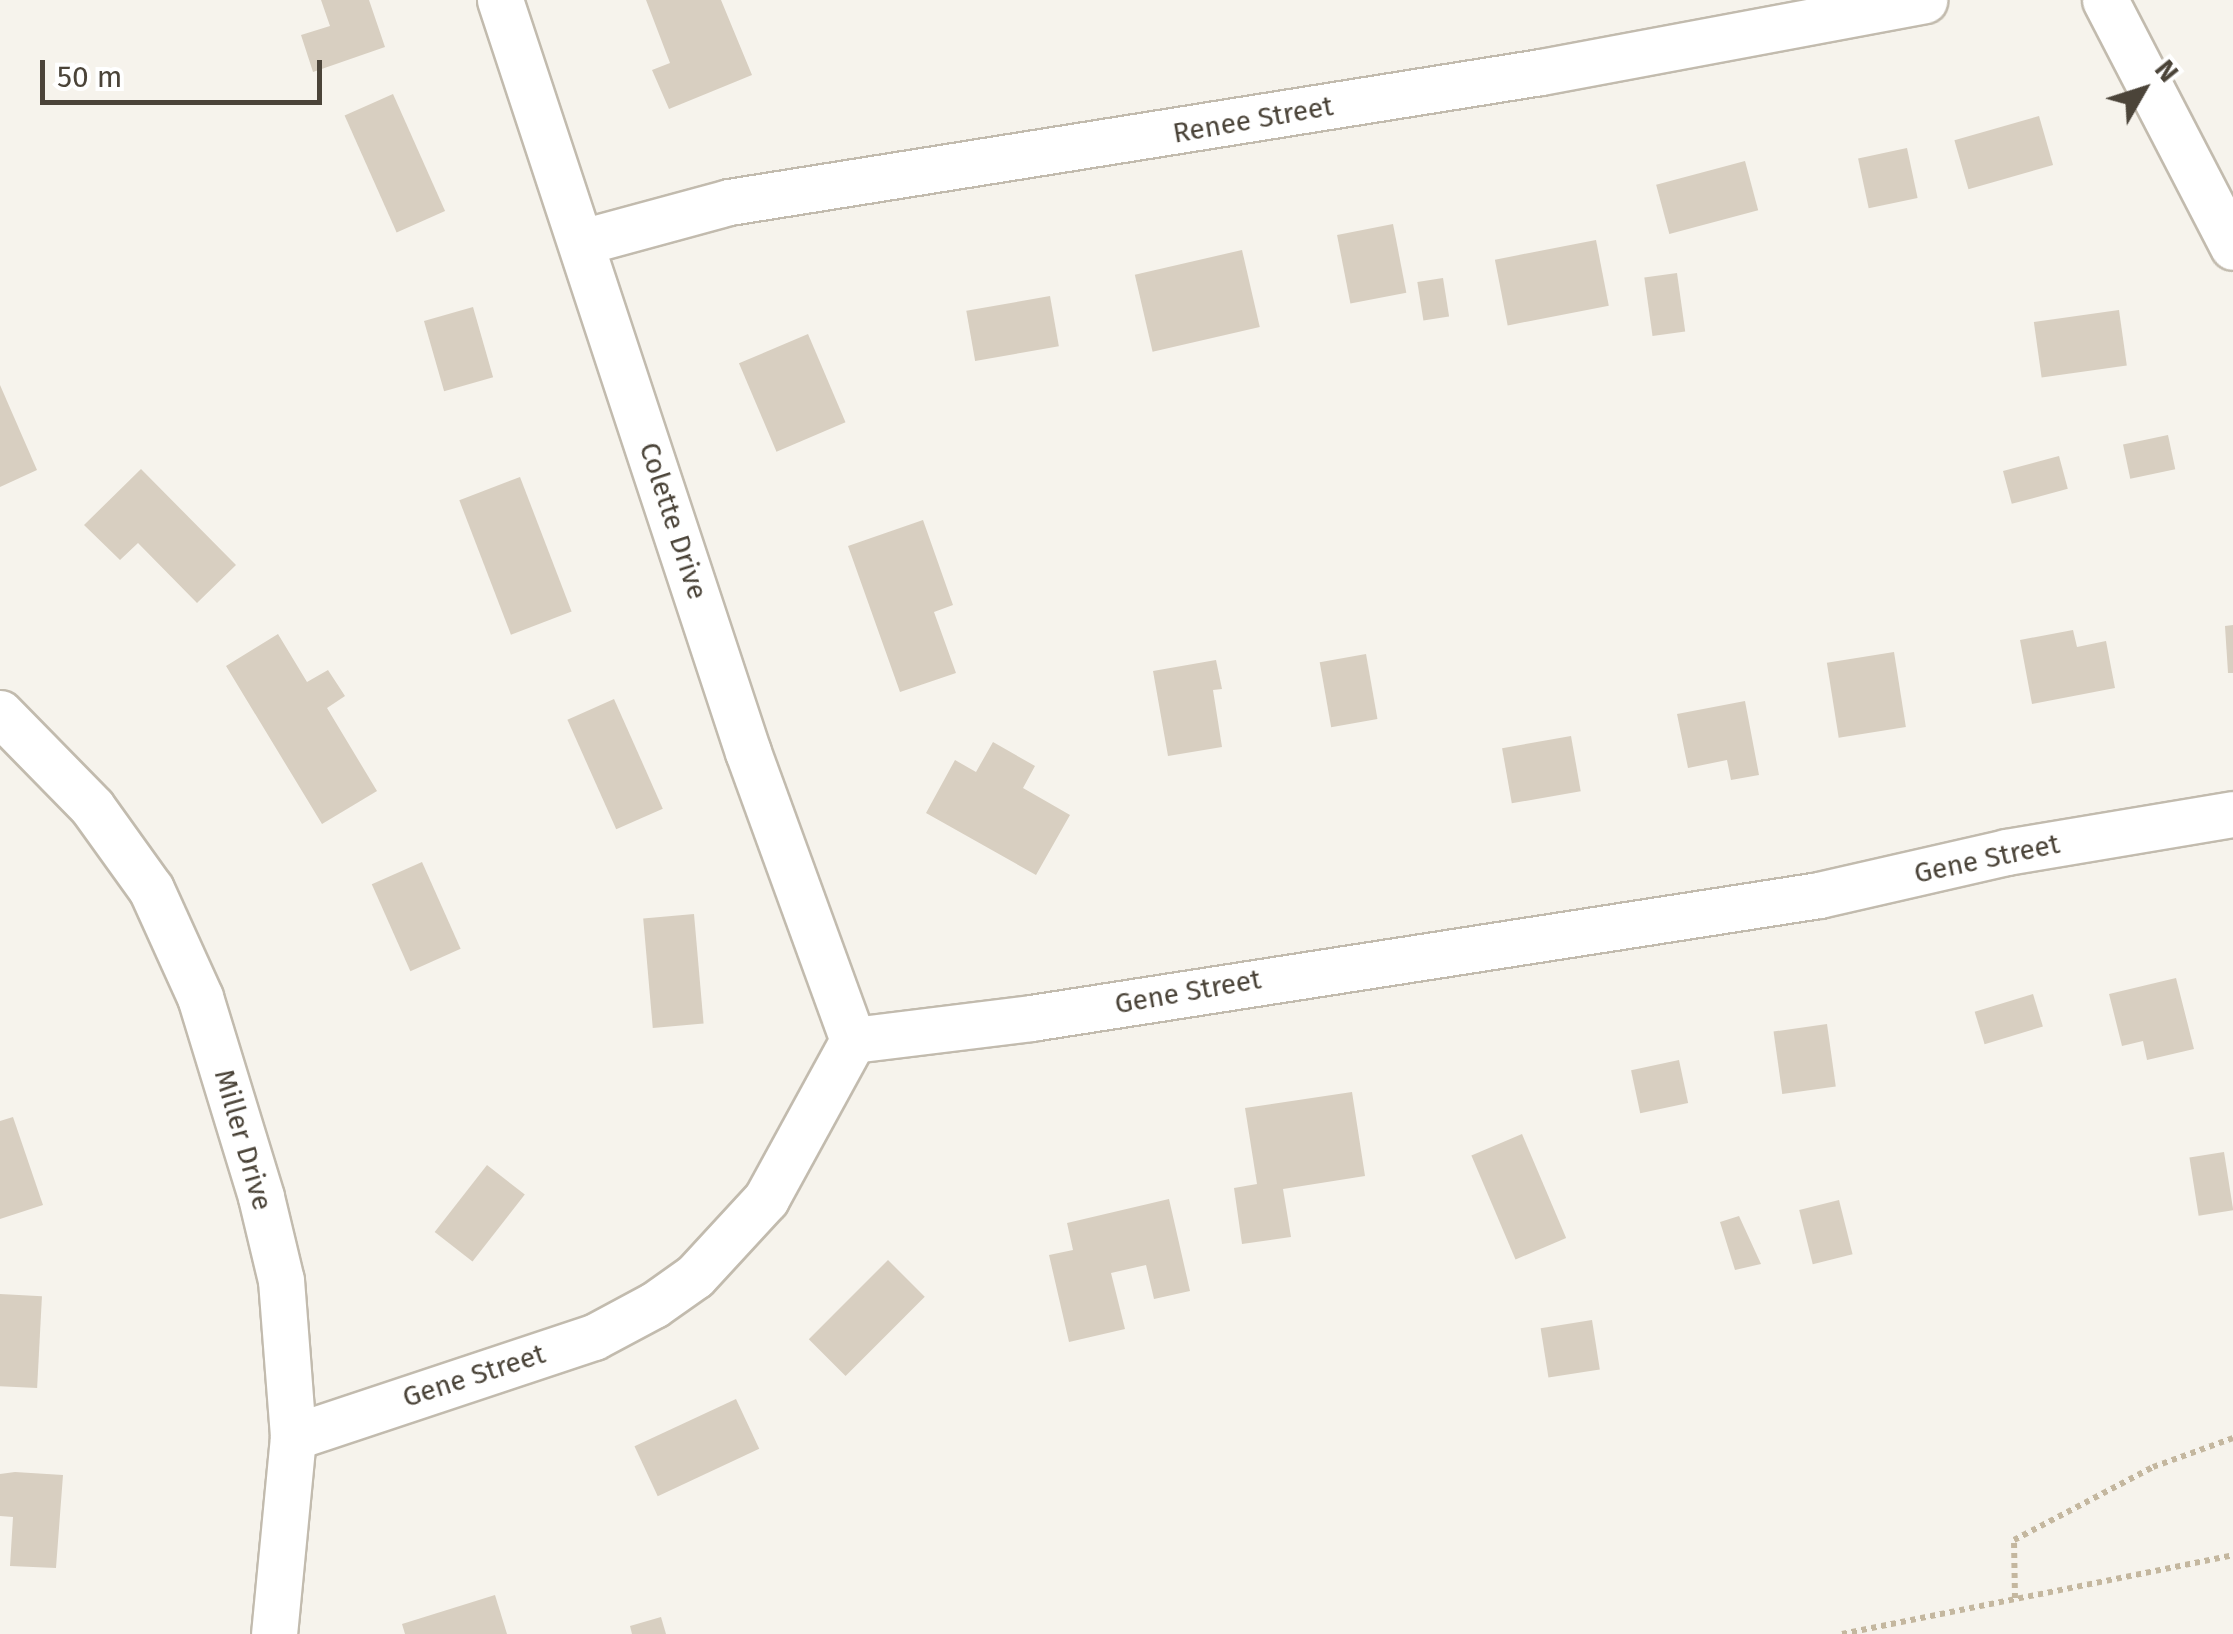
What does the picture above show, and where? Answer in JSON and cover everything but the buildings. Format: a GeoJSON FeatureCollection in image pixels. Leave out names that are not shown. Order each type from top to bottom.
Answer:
{"type":"FeatureCollection","features":[{"type":"Feature","properties":{"kind":"street","name":"Colette Drive"},"geometry":{"type":"LineString","coordinates":[[500,0],[748,752],[853,1040]]}},
{"type":"Feature","properties":{"kind":"street","name":"Renee Street"},"geometry":{"type":"LineString","coordinates":[[582,242],[730,202],[1541,72],[1924,0]]}},
{"type":"Feature","properties":{"kind":"street"},"geometry":{"type":"LineString","coordinates":[[2106,0],[2233,247]]}},
{"type":"Feature","properties":{"kind":"street","name":"Miller Drive"},"geometry":{"type":"LineString","coordinates":[[0,713],[125,850],[183,954],[281,1280],[294,1437],[274,1634]]}},
{"type":"Feature","properties":{"kind":"street","name":"Gene Street"},"geometry":{"type":"LineString","coordinates":[[294,1437],[594,1337],[654,1305],[694,1276],[766,1200],[853,1040],[1031,1018],[1472,944],[1818,895],[2006,852],[2233,814]]}},
{"type":"Feature","properties":{"kind":"path"},"geometry":{"type":"LineString","coordinates":[[2015,1598],[2014,1540],[2153,1466],[2233,1438]]}},
{"type":"Feature","properties":{"kind":"path"},"geometry":{"type":"LineString","coordinates":[[1842,1634],[2233,1555]]}}]}
